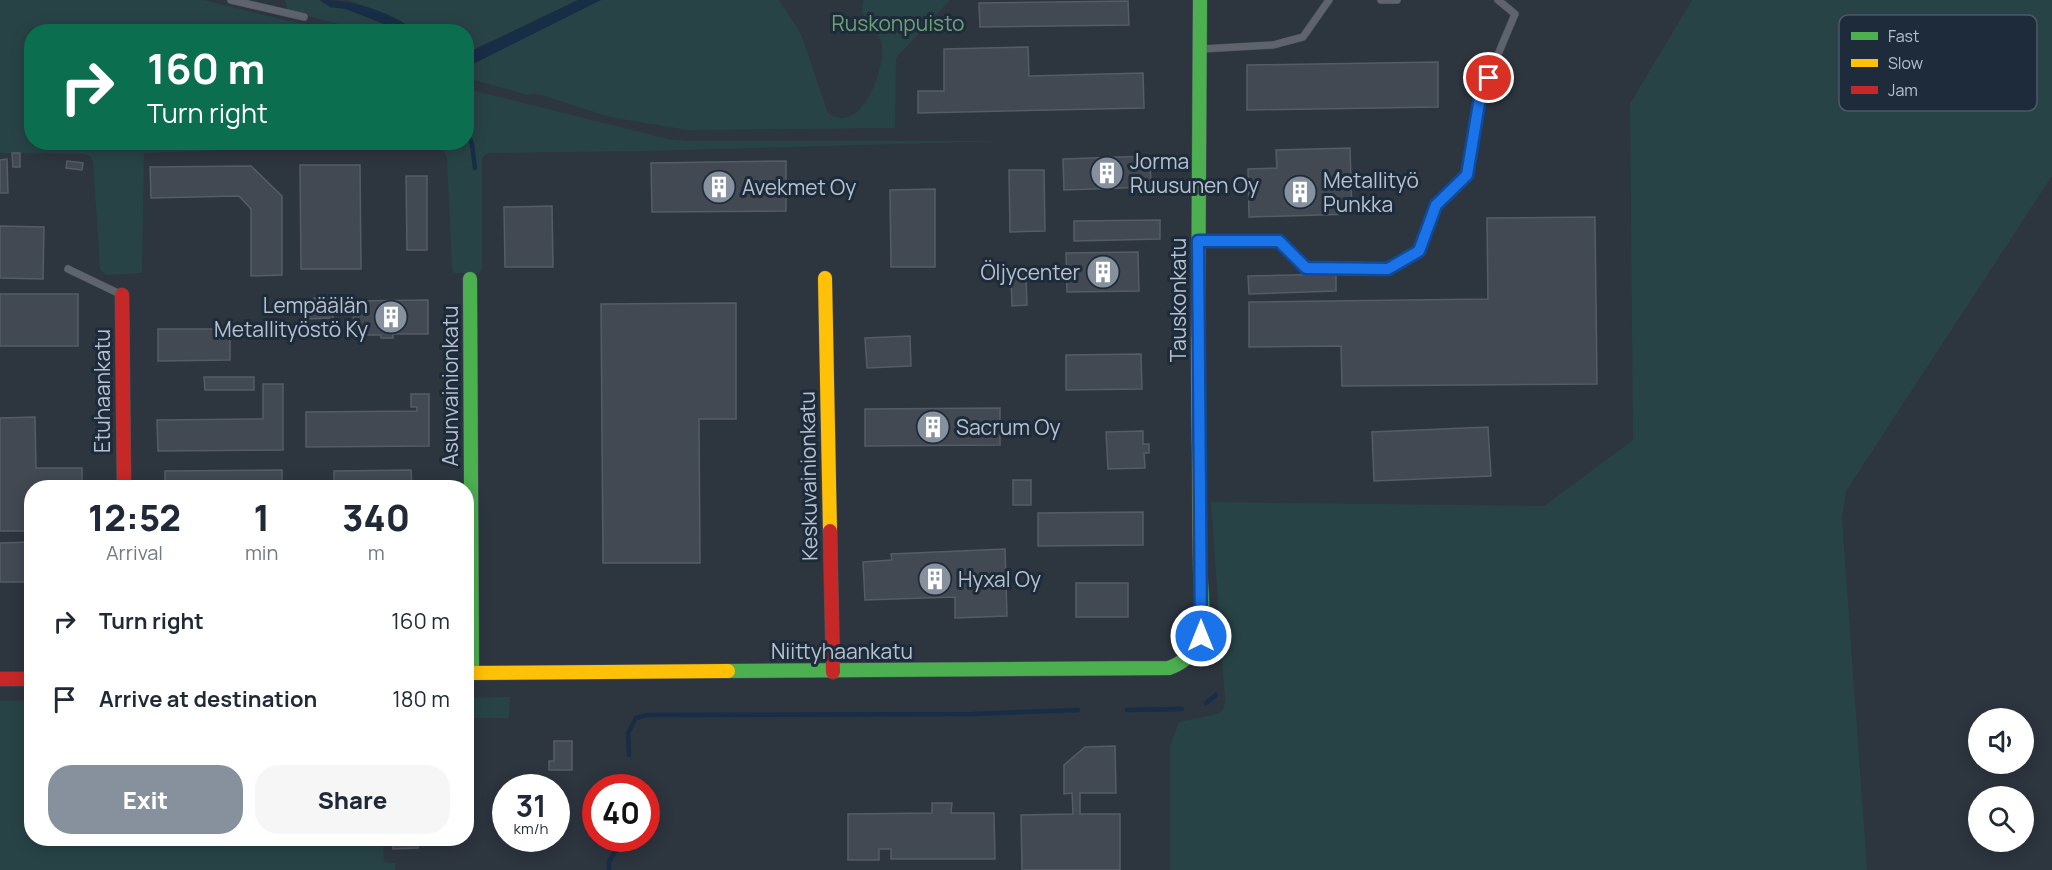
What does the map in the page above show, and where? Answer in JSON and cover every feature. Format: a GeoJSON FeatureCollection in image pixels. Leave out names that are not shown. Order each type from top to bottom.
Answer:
{"type":"FeatureCollection","features":[{"type":"Feature","properties":{"kind":"street","name":"Tauskonkatu"},"geometry":{"type":"LineString","coordinates":[[1200,0],[1198,241],[1201,636]]}},
{"type":"Feature","properties":{"kind":"street","name":"Keskuvainionkatu"},"geometry":{"type":"LineString","coordinates":[[825,278],[833,672]]}},
{"type":"Feature","properties":{"kind":"street","name":"Asunvainionkatu"},"geometry":{"type":"LineString","coordinates":[[469,480],[470,279]]}},
{"type":"Feature","properties":{"kind":"street","name":"Etuhaankatu"},"geometry":{"type":"LineString","coordinates":[[122,295],[124,480]]}},
{"type":"Feature","properties":{"kind":"street","name":"Niittyhaankatu"},"geometry":{"type":"LineString","coordinates":[[474,673],[1162,669],[1176,667],[1188,659],[1201,636]]}},
{"type":"Feature","properties":{"kind":"street"},"geometry":{"type":"LineString","coordinates":[[0,679],[24,679]]}},
{"type":"Feature","properties":{"kind":"lane"},"geometry":{"type":"LineString","coordinates":[[231,0],[304,17]]}},
{"type":"Feature","properties":{"kind":"lane"},"geometry":{"type":"LineString","coordinates":[[1199,49],[1273,45],[1303,37],[1329,0]]}},
{"type":"Feature","properties":{"kind":"lane"},"geometry":{"type":"LineString","coordinates":[[1381,0],[1397,0]]}},
{"type":"Feature","properties":{"kind":"lane"},"geometry":{"type":"LineString","coordinates":[[1198,241],[1279,241],[1306,268],[1388,269],[1419,251],[1436,205],[1467,175],[1480,97],[1515,14],[1498,0]]}},
{"type":"Feature","properties":{"kind":"lane"},"geometry":{"type":"LineString","coordinates":[[68,269],[122,295]]}},
{"type":"Feature","properties":{"kind":"green space"},"geometry":{"type":"Polygon","coordinates":[[[0,0],[203,0],[303,24],[24,24],[24,150],[227,150],[144,153],[142,273],[106,275],[100,269],[93,162],[90,156],[0,153],[0,0]]]}},
{"type":"Feature","properties":{"kind":"green space"},"geometry":{"type":"Polygon","coordinates":[[[285,0],[320,0],[324,4],[346,9],[384,24],[339,24],[288,11],[285,0]]]}},
{"type":"Feature","properties":{"kind":"green space"},"geometry":{"type":"Polygon","coordinates":[[[348,0],[578,0],[474,50],[474,24],[405,24],[392,16],[348,0]]]}},
{"type":"Feature","properties":{"kind":"green space","name":"Ruskonpuisto"},"geometry":{"type":"Polygon","coordinates":[[[601,0],[779,0],[801,34],[828,113],[840,118],[851,116],[868,97],[875,84],[882,56],[881,41],[877,32],[862,13],[863,0],[950,0],[896,58],[895,128],[687,130],[610,117],[538,94],[528,95],[474,80],[474,63],[601,0]]]}},
{"type":"Feature","properties":{"kind":"green space"},"geometry":{"type":"Polygon","coordinates":[[[1692,0],[2052,0],[2052,176],[1846,491],[1842,518],[1867,870],[1170,870],[1170,746],[1179,722],[1218,714],[1223,710],[1225,701],[1211,502],[1544,506],[1633,440],[1630,104],[1692,0]]]}},
{"type":"Feature","properties":{"kind":"green space"},"geometry":{"type":"Polygon","coordinates":[[[474,91],[668,139],[690,141],[1007,141],[487,153],[482,158],[482,269],[480,273],[455,273],[452,270],[447,158],[442,150],[474,150],[474,91]]]}},
{"type":"Feature","properties":{"kind":"green space"},"geometry":{"type":"Polygon","coordinates":[[[510,697],[509,718],[474,718],[474,698],[510,697]]]}},
{"type":"Feature","properties":{"kind":"green space"},"geometry":{"type":"Polygon","coordinates":[[[0,701],[24,701],[24,846],[383,846],[384,862],[395,863],[395,870],[0,870],[0,701]]]}},
{"type":"Feature","properties":{"kind":"water"},"geometry":{"type":"Polygon","coordinates":[[[320,0],[333,0],[367,7],[405,24],[384,24],[346,9],[330,7],[320,0]]]}},
{"type":"Feature","properties":{"kind":"water"},"geometry":{"type":"Polygon","coordinates":[[[578,0],[601,0],[474,64],[474,50],[578,0]]]}},
{"type":"Feature","properties":{"kind":"building"},"geometry":{"type":"Polygon","coordinates":[[[1128,1],[1129,25],[980,27],[979,3],[1128,1]]]}},
{"type":"Feature","properties":{"kind":"building"},"geometry":{"type":"Polygon","coordinates":[[[1028,47],[1029,76],[1143,73],[1144,108],[918,113],[918,91],[944,91],[944,49],[1028,47]]]}},
{"type":"Feature","properties":{"kind":"building"},"geometry":{"type":"Polygon","coordinates":[[[1438,62],[1438,107],[1247,110],[1247,65],[1438,62]]]}},
{"type":"Feature","properties":{"kind":"building","name":"Metallityö Punkka"},"geometry":{"type":"Polygon","coordinates":[[[1350,148],[1352,214],[1249,217],[1248,169],[1277,168],[1276,150],[1350,148]]]}},
{"type":"Feature","properties":{"kind":"building"},"geometry":{"type":"Polygon","coordinates":[[[12,153],[20,153],[20,167],[13,167],[12,153]]]}},
{"type":"Feature","properties":{"kind":"building","name":"Jorma Ruusunen Oy"},"geometry":{"type":"Polygon","coordinates":[[[1150,156],[1151,187],[1064,190],[1063,159],[1150,156]]]}},
{"type":"Feature","properties":{"kind":"building"},"geometry":{"type":"Polygon","coordinates":[[[7,159],[8,193],[0,193],[0,160],[7,159]]]}},
{"type":"Feature","properties":{"kind":"building"},"geometry":{"type":"Polygon","coordinates":[[[67,161],[83,163],[82,170],[66,168],[67,161]]]}},
{"type":"Feature","properties":{"kind":"building","name":"Avekmet Oy"},"geometry":{"type":"Polygon","coordinates":[[[786,161],[786,211],[652,212],[651,163],[786,161]]]}},
{"type":"Feature","properties":{"kind":"building"},"geometry":{"type":"Polygon","coordinates":[[[300,165],[360,165],[361,269],[301,269],[300,165]]]}},
{"type":"Feature","properties":{"kind":"building"},"geometry":{"type":"Polygon","coordinates":[[[251,166],[282,196],[282,275],[251,276],[251,209],[239,196],[151,198],[150,167],[251,166]]]}},
{"type":"Feature","properties":{"kind":"building"},"geometry":{"type":"Polygon","coordinates":[[[1009,170],[1044,170],[1045,231],[1010,232],[1009,170]]]}},
{"type":"Feature","properties":{"kind":"building"},"geometry":{"type":"Polygon","coordinates":[[[406,176],[427,176],[427,250],[407,250],[406,176]]]}},
{"type":"Feature","properties":{"kind":"building"},"geometry":{"type":"Polygon","coordinates":[[[935,189],[935,267],[891,267],[890,190],[935,189]]]}},
{"type":"Feature","properties":{"kind":"building"},"geometry":{"type":"Polygon","coordinates":[[[552,206],[553,267],[505,267],[504,207],[552,206]]]}},
{"type":"Feature","properties":{"kind":"building"},"geometry":{"type":"Polygon","coordinates":[[[1595,217],[1597,384],[1342,386],[1341,346],[1249,347],[1249,302],[1488,299],[1487,218],[1595,217]]]}},
{"type":"Feature","properties":{"kind":"building"},"geometry":{"type":"Polygon","coordinates":[[[1160,220],[1160,239],[1074,241],[1074,221],[1160,220]]]}},
{"type":"Feature","properties":{"kind":"building"},"geometry":{"type":"Polygon","coordinates":[[[0,226],[44,227],[43,279],[0,278],[0,226]]]}},
{"type":"Feature","properties":{"kind":"building","name":"Öljycenter"},"geometry":{"type":"Polygon","coordinates":[[[1138,252],[1139,291],[1067,292],[1066,253],[1138,252]]]}},
{"type":"Feature","properties":{"kind":"building"},"geometry":{"type":"Polygon","coordinates":[[[1336,274],[1336,291],[1249,294],[1248,276],[1336,274]]]}},
{"type":"Feature","properties":{"kind":"building"},"geometry":{"type":"Polygon","coordinates":[[[1026,275],[1027,305],[1012,306],[1011,276],[1026,275]]]}},
{"type":"Feature","properties":{"kind":"building"},"geometry":{"type":"Polygon","coordinates":[[[0,294],[78,294],[78,346],[0,346],[0,294]]]}},
{"type":"Feature","properties":{"kind":"building"},"geometry":{"type":"Polygon","coordinates":[[[314,298],[333,300],[333,318],[304,319],[304,301],[315,300],[314,298]]]}},
{"type":"Feature","properties":{"kind":"building","name":"Lempäälän Metallityöstö Ky"},"geometry":{"type":"Polygon","coordinates":[[[428,300],[428,334],[393,334],[393,338],[381,338],[381,335],[354,335],[353,301],[428,300]]]}},
{"type":"Feature","properties":{"kind":"building"},"geometry":{"type":"Polygon","coordinates":[[[736,303],[736,419],[699,419],[700,563],[603,563],[601,304],[736,303]]]}},
{"type":"Feature","properties":{"kind":"building"},"geometry":{"type":"Polygon","coordinates":[[[158,329],[230,329],[230,360],[158,361],[158,329]]]}},
{"type":"Feature","properties":{"kind":"building"},"geometry":{"type":"Polygon","coordinates":[[[910,336],[911,366],[867,368],[865,338],[910,336]]]}},
{"type":"Feature","properties":{"kind":"building"},"geometry":{"type":"Polygon","coordinates":[[[1141,354],[1142,389],[1066,390],[1066,355],[1141,354]]]}},
{"type":"Feature","properties":{"kind":"building"},"geometry":{"type":"Polygon","coordinates":[[[204,377],[254,377],[254,390],[205,390],[204,377]]]}},
{"type":"Feature","properties":{"kind":"building"},"geometry":{"type":"Polygon","coordinates":[[[263,384],[283,384],[283,450],[158,451],[157,420],[263,419],[263,384]]]}},
{"type":"Feature","properties":{"kind":"building"},"geometry":{"type":"Polygon","coordinates":[[[411,394],[429,394],[429,446],[306,447],[306,412],[417,411],[417,407],[411,407],[411,394]]]}},
{"type":"Feature","properties":{"kind":"building","name":"Sacrum Oy"},"geometry":{"type":"Polygon","coordinates":[[[1000,408],[1000,445],[865,446],[865,409],[1000,408]]]}},
{"type":"Feature","properties":{"kind":"building"},"geometry":{"type":"Polygon","coordinates":[[[35,417],[36,468],[82,468],[82,480],[24,480],[24,531],[0,531],[0,418],[35,417]]]}},
{"type":"Feature","properties":{"kind":"building"},"geometry":{"type":"Polygon","coordinates":[[[1488,427],[1491,476],[1374,481],[1372,432],[1488,427]]]}},
{"type":"Feature","properties":{"kind":"building"},"geometry":{"type":"Polygon","coordinates":[[[1143,431],[1143,444],[1149,444],[1149,453],[1144,453],[1145,468],[1108,469],[1106,432],[1143,431]]]}},
{"type":"Feature","properties":{"kind":"building"},"geometry":{"type":"Polygon","coordinates":[[[282,470],[282,480],[165,480],[165,471],[282,470]]]}},
{"type":"Feature","properties":{"kind":"building"},"geometry":{"type":"Polygon","coordinates":[[[411,470],[412,480],[334,480],[334,471],[411,470]]]}},
{"type":"Feature","properties":{"kind":"building"},"geometry":{"type":"Polygon","coordinates":[[[1013,480],[1031,480],[1031,505],[1013,505],[1013,480]]]}},
{"type":"Feature","properties":{"kind":"building"},"geometry":{"type":"Polygon","coordinates":[[[1143,512],[1143,545],[1038,546],[1038,513],[1143,512]]]}},
{"type":"Feature","properties":{"kind":"building"},"geometry":{"type":"Polygon","coordinates":[[[24,542],[24,582],[0,582],[0,543],[24,542]]]}},
{"type":"Feature","properties":{"kind":"building","name":"Hyxal Oy"},"geometry":{"type":"Polygon","coordinates":[[[1005,549],[1007,616],[955,618],[955,597],[865,600],[863,562],[892,560],[891,554],[1005,549]]]}},
{"type":"Feature","properties":{"kind":"building"},"geometry":{"type":"Polygon","coordinates":[[[1076,583],[1128,583],[1128,617],[1076,617],[1076,583]]]}},
{"type":"Feature","properties":{"kind":"building"},"geometry":{"type":"Polygon","coordinates":[[[554,741],[572,741],[572,770],[549,770],[549,761],[554,761],[554,741]]]}},
{"type":"Feature","properties":{"kind":"building"},"geometry":{"type":"Polygon","coordinates":[[[1115,746],[1116,793],[1080,793],[1080,814],[1120,814],[1120,870],[1022,870],[1021,815],[1073,814],[1072,793],[1064,794],[1064,765],[1085,747],[1115,746]]]}},
{"type":"Feature","properties":{"kind":"building"},"geometry":{"type":"Polygon","coordinates":[[[932,803],[952,803],[951,813],[994,813],[995,859],[891,859],[891,849],[879,849],[879,860],[848,860],[848,814],[932,813],[932,803]]]}},
{"type":"Feature","properties":{"kind":"building"},"geometry":{"type":"Polygon","coordinates":[[[393,846],[418,846],[418,848],[393,849],[393,846]]]}},
{"type":"Feature","properties":{"kind":"waterway"},"geometry":{"type":"LineString","coordinates":[[473,150],[475,168]]}},
{"type":"Feature","properties":{"kind":"waterway"},"geometry":{"type":"LineString","coordinates":[[1206,703],[1216,695]]}},
{"type":"Feature","properties":{"kind":"waterway"},"geometry":{"type":"LineString","coordinates":[[1127,710],[1182,709]]}},
{"type":"Feature","properties":{"kind":"waterway"},"geometry":{"type":"LineString","coordinates":[[629,755],[628,733],[636,718],[647,715],[973,714],[1078,710]]}},
{"type":"Feature","properties":{"kind":"waterway"},"geometry":{"type":"LineString","coordinates":[[609,870],[609,862],[615,852]]}},
{"type":"Feature","properties":{"kind":"traffic: fast"},"geometry":{"type":"LineString","coordinates":[[1198,339],[1200,0]]}},
{"type":"Feature","properties":{"kind":"traffic: fast"},"geometry":{"type":"LineString","coordinates":[[470,279],[471,480]]}},
{"type":"Feature","properties":{"kind":"traffic: fast"},"geometry":{"type":"LineString","coordinates":[[728,671],[1169,668],[1183,661],[1193,651],[1198,638],[1202,609],[1200,565]]}},
{"type":"Feature","properties":{"kind":"traffic: slow"},"geometry":{"type":"LineString","coordinates":[[825,278],[830,531]]}},
{"type":"Feature","properties":{"kind":"traffic: slow"},"geometry":{"type":"LineString","coordinates":[[1198,339],[1200,565]]}},
{"type":"Feature","properties":{"kind":"traffic: slow"},"geometry":{"type":"LineString","coordinates":[[474,673],[728,671]]}},
{"type":"Feature","properties":{"kind":"traffic: jam"},"geometry":{"type":"LineString","coordinates":[[122,295],[124,480]]}},
{"type":"Feature","properties":{"kind":"traffic: jam"},"geometry":{"type":"LineString","coordinates":[[830,531],[833,672]]}},
{"type":"Feature","properties":{"kind":"traffic: jam"},"geometry":{"type":"LineString","coordinates":[[0,679],[24,679]]}},
{"type":"Feature","properties":{"kind":"place","name":"Jorma Ruusunen Oy"},"geometry":{"type":"Point","coordinates":[1107,173]}},
{"type":"Feature","properties":{"kind":"place","name":"Avekmet Oy"},"geometry":{"type":"Point","coordinates":[719,187]}},
{"type":"Feature","properties":{"kind":"place","name":"Metallityö Punkka"},"geometry":{"type":"Point","coordinates":[1300,192]}},
{"type":"Feature","properties":{"kind":"place","name":"Öljycenter"},"geometry":{"type":"Point","coordinates":[1103,272]}},
{"type":"Feature","properties":{"kind":"place","name":"Lempäälän Metallityöstö Ky"},"geometry":{"type":"Point","coordinates":[391,317]}},
{"type":"Feature","properties":{"kind":"place","name":"Sacrum Oy"},"geometry":{"type":"Point","coordinates":[933,427]}},
{"type":"Feature","properties":{"kind":"place","name":"Hyxal Oy"},"geometry":{"type":"Point","coordinates":[935,579]}},
{"type":"Feature","properties":{"kind":"route"},"geometry":{"type":"LineString","coordinates":[[1201,636],[1198,241],[1279,241],[1306,268],[1388,269],[1419,251],[1436,205],[1467,175],[1480,97],[1489,78]]}}]}
